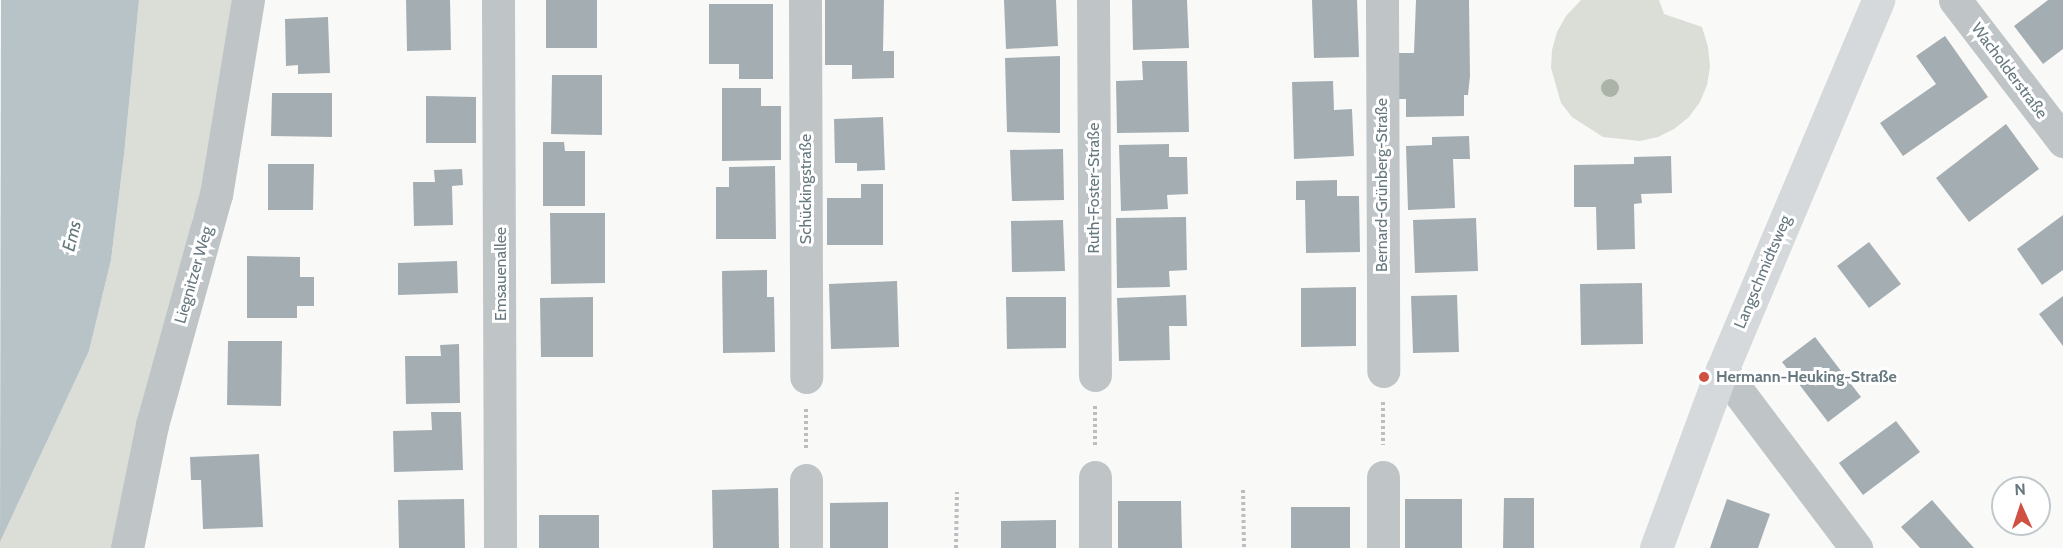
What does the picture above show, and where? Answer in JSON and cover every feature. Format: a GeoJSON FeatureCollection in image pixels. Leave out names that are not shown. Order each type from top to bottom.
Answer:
{"type":"FeatureCollection","features":[{"type":"Feature","properties":{"kind":"street","name":"Liegnitzer Weg"},"geometry":{"type":"LineString","coordinates":[[128,548],[152,425],[216,195],[248,0]]}},
{"type":"Feature","properties":{"kind":"street","name":"Emsauenallee"},"geometry":{"type":"LineString","coordinates":[[498,0],[500,548]]}},
{"type":"Feature","properties":{"kind":"street","name":"Schückingstraße"},"geometry":{"type":"LineString","coordinates":[[805,0],[806,377]]}},
{"type":"Feature","properties":{"kind":"street","name":"Ruth-Foster-Straße"},"geometry":{"type":"LineString","coordinates":[[1094,0],[1095,375]]}},
{"type":"Feature","properties":{"kind":"street","name":"Bernard-Grünberg-Straße"},"geometry":{"type":"LineString","coordinates":[[1382,0],[1383,371]]}},
{"type":"Feature","properties":{"kind":"street","name":"Langschmidtsweg"},"geometry":{"type":"LineString","coordinates":[[1656,548],[1722,370],[1878,0]]}},
{"type":"Feature","properties":{"kind":"street","name":"Wacholderstraße"},"geometry":{"type":"LineString","coordinates":[[1955,0],[2063,141]]}},
{"type":"Feature","properties":{"kind":"street"},"geometry":{"type":"LineString","coordinates":[[1722,370],[1856,548]]}},
{"type":"Feature","properties":{"kind":"street"},"geometry":{"type":"LineString","coordinates":[[1095,477],[1095,548]]}},
{"type":"Feature","properties":{"kind":"street"},"geometry":{"type":"LineString","coordinates":[[1383,477],[1383,548]]}},
{"type":"Feature","properties":{"kind":"street"},"geometry":{"type":"LineString","coordinates":[[806,480],[806,548]]}},
{"type":"Feature","properties":{"kind":"path"},"geometry":{"type":"LineString","coordinates":[[1383,371],[1383,477]]}},
{"type":"Feature","properties":{"kind":"path"},"geometry":{"type":"LineString","coordinates":[[1095,375],[1095,477]]}},
{"type":"Feature","properties":{"kind":"path"},"geometry":{"type":"LineString","coordinates":[[806,377],[806,480]]}},
{"type":"Feature","properties":{"kind":"path"},"geometry":{"type":"LineString","coordinates":[[1243,490],[1244,548]]}},
{"type":"Feature","properties":{"kind":"path"},"geometry":{"type":"LineString","coordinates":[[956,548],[957,492]]}},
{"type":"Feature","properties":{"kind":"shaded area"},"geometry":{"type":"Polygon","coordinates":[[[139,0],[238,0],[209,188],[193,216],[165,368],[119,548],[0,548],[0,542],[89,351],[111,260],[139,0]]]}},
{"type":"Feature","properties":{"kind":"shaded area"},"geometry":{"type":"Polygon","coordinates":[[[1581,0],[1659,0],[1664,14],[1702,27],[1708,47],[1710,67],[1707,85],[1700,102],[1689,117],[1674,129],[1658,137],[1640,141],[1603,137],[1572,117],[1561,103],[1551,68],[1552,50],[1557,32],[1566,16],[1581,0]]]}},
{"type":"Feature","properties":{"kind":"water","name":"Ems"},"geometry":{"type":"Polygon","coordinates":[[[1,0],[139,0],[111,260],[89,351],[0,542],[1,0]]]}},
{"type":"Feature","properties":{"kind":"building"},"geometry":{"type":"Polygon","coordinates":[[[406,0],[450,0],[451,50],[407,51],[406,0]]]}},
{"type":"Feature","properties":{"kind":"building"},"geometry":{"type":"Polygon","coordinates":[[[546,0],[597,0],[597,48],[546,48],[546,0]]]}},
{"type":"Feature","properties":{"kind":"building"},"geometry":{"type":"Polygon","coordinates":[[[825,0],[884,0],[883,51],[894,51],[894,78],[852,79],[852,65],[825,65],[825,0]]]}},
{"type":"Feature","properties":{"kind":"building"},"geometry":{"type":"Polygon","coordinates":[[[1004,0],[1056,0],[1058,46],[1006,49],[1004,0]]]}},
{"type":"Feature","properties":{"kind":"building"},"geometry":{"type":"Polygon","coordinates":[[[1132,0],[1187,0],[1189,48],[1133,50],[1132,0]]]}},
{"type":"Feature","properties":{"kind":"building"},"geometry":{"type":"Polygon","coordinates":[[[1312,0],[1357,0],[1359,57],[1314,58],[1312,0]]]}},
{"type":"Feature","properties":{"kind":"building"},"geometry":{"type":"Polygon","coordinates":[[[1416,0],[1469,0],[1470,76],[1468,95],[1464,95],[1464,116],[1406,117],[1406,99],[1393,99],[1392,53],[1414,53],[1416,0]]]}},
{"type":"Feature","properties":{"kind":"building"},"geometry":{"type":"Polygon","coordinates":[[[2048,0],[2063,0],[2063,49],[2043,64],[2014,26],[2048,0]]]}},
{"type":"Feature","properties":{"kind":"building"},"geometry":{"type":"Polygon","coordinates":[[[709,4],[773,4],[773,79],[739,79],[739,64],[709,64],[709,4]]]}},
{"type":"Feature","properties":{"kind":"building"},"geometry":{"type":"Polygon","coordinates":[[[328,17],[330,73],[298,74],[298,65],[286,66],[285,19],[328,17]]]}},
{"type":"Feature","properties":{"kind":"building"},"geometry":{"type":"Polygon","coordinates":[[[1945,36],[1988,97],[1903,156],[1880,123],[1936,84],[1916,56],[1945,36]]]}},
{"type":"Feature","properties":{"kind":"building"},"geometry":{"type":"Polygon","coordinates":[[[1060,56],[1060,133],[1007,132],[1005,58],[1060,56]]]}},
{"type":"Feature","properties":{"kind":"building"},"geometry":{"type":"Polygon","coordinates":[[[1142,61],[1187,61],[1189,132],[1117,133],[1116,81],[1143,80],[1142,61]]]}},
{"type":"Feature","properties":{"kind":"building"},"geometry":{"type":"Polygon","coordinates":[[[552,75],[602,75],[602,135],[551,134],[552,75]]]}},
{"type":"Feature","properties":{"kind":"building"},"geometry":{"type":"Polygon","coordinates":[[[1333,81],[1334,110],[1352,109],[1354,156],[1294,159],[1292,82],[1333,81]]]}},
{"type":"Feature","properties":{"kind":"building"},"geometry":{"type":"Polygon","coordinates":[[[722,88],[761,88],[761,106],[781,106],[781,160],[722,161],[722,88]]]}},
{"type":"Feature","properties":{"kind":"building"},"geometry":{"type":"Polygon","coordinates":[[[272,93],[332,93],[332,137],[271,136],[272,93]]]}},
{"type":"Feature","properties":{"kind":"building"},"geometry":{"type":"Polygon","coordinates":[[[426,96],[476,97],[476,143],[426,143],[426,96]]]}},
{"type":"Feature","properties":{"kind":"building"},"geometry":{"type":"Polygon","coordinates":[[[883,117],[885,170],[857,171],[857,163],[835,163],[834,119],[883,117]]]}},
{"type":"Feature","properties":{"kind":"building"},"geometry":{"type":"Polygon","coordinates":[[[2006,124],[2039,169],[1969,222],[1936,178],[2006,124]]]}},
{"type":"Feature","properties":{"kind":"building"},"geometry":{"type":"Polygon","coordinates":[[[1469,136],[1470,159],[1453,159],[1455,208],[1408,210],[1406,146],[1432,145],[1432,137],[1469,136]]]}},
{"type":"Feature","properties":{"kind":"building"},"geometry":{"type":"Polygon","coordinates":[[[543,142],[564,142],[565,151],[585,151],[585,206],[543,206],[543,142]]]}},
{"type":"Feature","properties":{"kind":"building"},"geometry":{"type":"Polygon","coordinates":[[[1169,144],[1169,157],[1187,157],[1188,194],[1167,195],[1168,209],[1121,211],[1119,145],[1169,144]]]}},
{"type":"Feature","properties":{"kind":"building"},"geometry":{"type":"Polygon","coordinates":[[[1063,149],[1064,200],[1012,201],[1010,150],[1063,149]]]}},
{"type":"Feature","properties":{"kind":"building"},"geometry":{"type":"Polygon","coordinates":[[[1671,156],[1672,193],[1641,194],[1642,203],[1634,204],[1635,249],[1597,250],[1596,207],[1574,207],[1574,165],[1634,164],[1634,157],[1671,156]]]}},
{"type":"Feature","properties":{"kind":"building"},"geometry":{"type":"Polygon","coordinates":[[[268,164],[314,164],[313,210],[268,210],[268,164]]]}},
{"type":"Feature","properties":{"kind":"building"},"geometry":{"type":"Polygon","coordinates":[[[775,166],[776,239],[716,239],[716,187],[729,187],[729,167],[775,166]]]}},
{"type":"Feature","properties":{"kind":"building"},"geometry":{"type":"Polygon","coordinates":[[[462,169],[463,185],[452,186],[453,225],[414,226],[413,182],[435,182],[434,170],[462,169]]]}},
{"type":"Feature","properties":{"kind":"building"},"geometry":{"type":"Polygon","coordinates":[[[1337,180],[1337,196],[1359,196],[1360,252],[1306,253],[1305,200],[1296,200],[1296,181],[1337,180]]]}},
{"type":"Feature","properties":{"kind":"building"},"geometry":{"type":"Polygon","coordinates":[[[861,184],[883,184],[883,245],[827,245],[827,198],[861,198],[861,184]]]}},
{"type":"Feature","properties":{"kind":"building"},"geometry":{"type":"Polygon","coordinates":[[[550,213],[605,213],[605,283],[551,284],[550,213]]]}},
{"type":"Feature","properties":{"kind":"building"},"geometry":{"type":"Polygon","coordinates":[[[2063,215],[2063,270],[2042,285],[2017,249],[2063,215]]]}},
{"type":"Feature","properties":{"kind":"building"},"geometry":{"type":"Polygon","coordinates":[[[1186,217],[1187,270],[1169,271],[1170,287],[1117,288],[1116,218],[1186,217]]]}},
{"type":"Feature","properties":{"kind":"building"},"geometry":{"type":"Polygon","coordinates":[[[1476,218],[1478,271],[1415,273],[1413,220],[1476,218]]]}},
{"type":"Feature","properties":{"kind":"building"},"geometry":{"type":"Polygon","coordinates":[[[1063,220],[1065,271],[1012,272],[1011,221],[1063,220]]]}},
{"type":"Feature","properties":{"kind":"building"},"geometry":{"type":"Polygon","coordinates":[[[1869,242],[1901,284],[1869,308],[1837,266],[1869,242]]]}},
{"type":"Feature","properties":{"kind":"building"},"geometry":{"type":"Polygon","coordinates":[[[247,256],[300,257],[300,277],[314,277],[314,306],[297,306],[297,318],[247,318],[247,256]]]}},
{"type":"Feature","properties":{"kind":"building"},"geometry":{"type":"Polygon","coordinates":[[[457,261],[458,293],[398,295],[398,263],[457,261]]]}},
{"type":"Feature","properties":{"kind":"building"},"geometry":{"type":"Polygon","coordinates":[[[767,270],[767,297],[774,297],[775,352],[723,353],[722,271],[767,270]]]}},
{"type":"Feature","properties":{"kind":"building"},"geometry":{"type":"Polygon","coordinates":[[[897,281],[899,347],[831,349],[829,284],[897,281]]]}},
{"type":"Feature","properties":{"kind":"building"},"geometry":{"type":"Polygon","coordinates":[[[1642,283],[1643,344],[1581,345],[1580,284],[1642,283]]]}},
{"type":"Feature","properties":{"kind":"building"},"geometry":{"type":"Polygon","coordinates":[[[1356,287],[1356,346],[1301,347],[1301,288],[1356,287]]]}},
{"type":"Feature","properties":{"kind":"building"},"geometry":{"type":"Polygon","coordinates":[[[1186,295],[1187,326],[1169,326],[1170,360],[1119,361],[1117,298],[1186,295]]]}},
{"type":"Feature","properties":{"kind":"building"},"geometry":{"type":"Polygon","coordinates":[[[1457,295],[1459,352],[1413,353],[1411,296],[1457,295]]]}},
{"type":"Feature","properties":{"kind":"building"},"geometry":{"type":"Polygon","coordinates":[[[2063,296],[2063,346],[2039,314],[2063,296]]]}},
{"type":"Feature","properties":{"kind":"building"},"geometry":{"type":"Polygon","coordinates":[[[593,297],[593,357],[541,357],[540,298],[593,297]]]}},
{"type":"Feature","properties":{"kind":"building"},"geometry":{"type":"Polygon","coordinates":[[[1006,297],[1066,297],[1066,348],[1007,349],[1006,297]]]}},
{"type":"Feature","properties":{"kind":"building"},"geometry":{"type":"Polygon","coordinates":[[[1815,337],[1861,397],[1828,422],[1782,362],[1815,337]]]}},
{"type":"Feature","properties":{"kind":"building"},"geometry":{"type":"Polygon","coordinates":[[[228,341],[282,341],[281,406],[227,405],[228,341]]]}},
{"type":"Feature","properties":{"kind":"building"},"geometry":{"type":"Polygon","coordinates":[[[459,344],[460,403],[406,404],[405,356],[441,356],[440,345],[459,344]]]}},
{"type":"Feature","properties":{"kind":"building"},"geometry":{"type":"Polygon","coordinates":[[[431,412],[461,412],[463,470],[394,472],[393,431],[432,430],[431,412]]]}},
{"type":"Feature","properties":{"kind":"building"},"geometry":{"type":"Polygon","coordinates":[[[1896,421],[1920,452],[1863,495],[1839,463],[1896,421]]]}},
{"type":"Feature","properties":{"kind":"building"},"geometry":{"type":"Polygon","coordinates":[[[259,454],[263,527],[203,529],[201,480],[191,480],[190,457],[259,454]]]}},
{"type":"Feature","properties":{"kind":"building"},"geometry":{"type":"Polygon","coordinates":[[[778,488],[779,548],[713,548],[712,490],[778,488]]]}},
{"type":"Feature","properties":{"kind":"building"},"geometry":{"type":"Polygon","coordinates":[[[1504,498],[1534,498],[1534,548],[1503,548],[1504,498]]]}},
{"type":"Feature","properties":{"kind":"building"},"geometry":{"type":"Polygon","coordinates":[[[464,499],[465,548],[399,548],[398,500],[464,499]]]}},
{"type":"Feature","properties":{"kind":"building"},"geometry":{"type":"Polygon","coordinates":[[[1405,499],[1462,499],[1462,548],[1405,548],[1405,499]]]}},
{"type":"Feature","properties":{"kind":"building"},"geometry":{"type":"Polygon","coordinates":[[[1727,499],[1770,514],[1758,548],[1710,548],[1727,499]]]}},
{"type":"Feature","properties":{"kind":"building"},"geometry":{"type":"Polygon","coordinates":[[[1932,500],[1974,548],[1920,548],[1901,527],[1932,500]]]}},
{"type":"Feature","properties":{"kind":"building"},"geometry":{"type":"Polygon","coordinates":[[[1118,501],[1181,501],[1182,548],[1118,548],[1118,501]]]}},
{"type":"Feature","properties":{"kind":"building"},"geometry":{"type":"Polygon","coordinates":[[[888,502],[888,548],[830,548],[830,503],[888,502]]]}},
{"type":"Feature","properties":{"kind":"building"},"geometry":{"type":"Polygon","coordinates":[[[1291,507],[1350,507],[1350,548],[1291,548],[1291,507]]]}},
{"type":"Feature","properties":{"kind":"building"},"geometry":{"type":"Polygon","coordinates":[[[539,515],[599,515],[599,548],[539,548],[539,515]]]}},
{"type":"Feature","properties":{"kind":"building"},"geometry":{"type":"Polygon","coordinates":[[[1056,520],[1056,548],[1001,548],[1001,521],[1056,520]]]}},
{"type":"Feature","properties":{"kind":"place","name":"Hermann-Heuking-Straße"},"geometry":{"type":"Point","coordinates":[1704,377]}}]}
